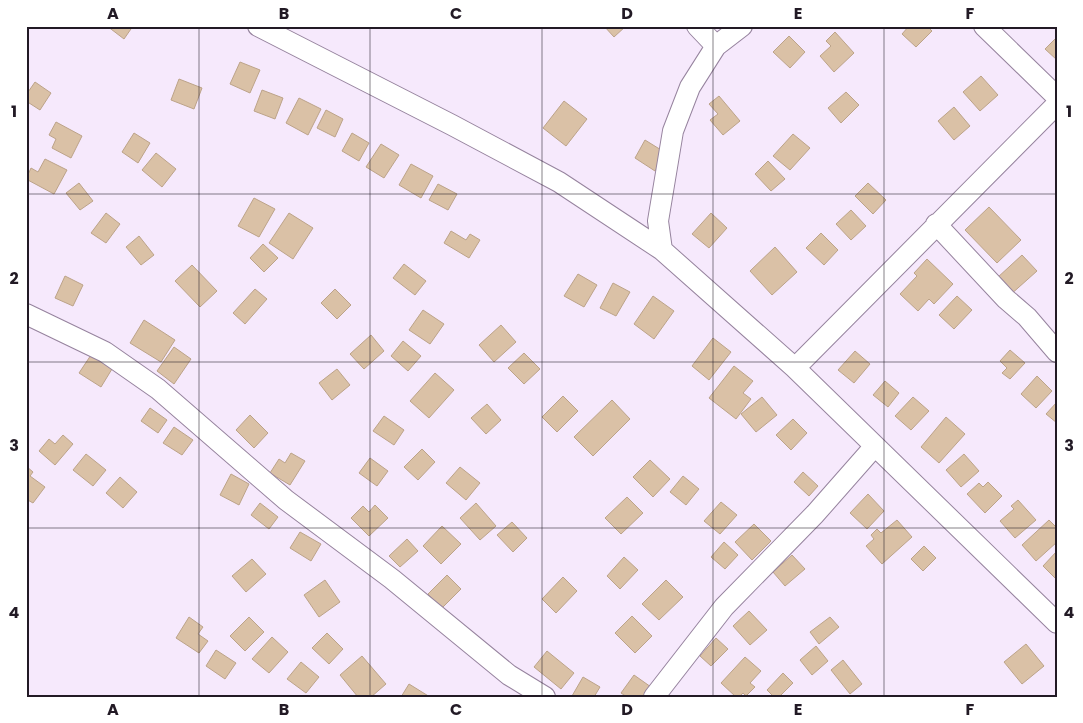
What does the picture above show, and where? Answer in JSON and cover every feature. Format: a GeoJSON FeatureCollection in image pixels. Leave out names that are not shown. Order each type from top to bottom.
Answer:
{"type":"FeatureCollection","features":[{"type":"Feature","properties":{"kind":"street"},"geometry":{"type":"LineString","coordinates":[[258,26],[559,182],[662,250],[795,368],[874,447],[1057,623]]}},
{"type":"Feature","properties":{"kind":"street"},"geometry":{"type":"LineString","coordinates":[[697,26],[716,46]]}},
{"type":"Feature","properties":{"kind":"street"},"geometry":{"type":"LineString","coordinates":[[662,250],[658,221],[673,131],[690,87],[716,46],[742,26]]}},
{"type":"Feature","properties":{"kind":"street"},"geometry":{"type":"LineString","coordinates":[[984,26],[1057,97]]}},
{"type":"Feature","properties":{"kind":"street"},"geometry":{"type":"LineString","coordinates":[[795,368],[1057,104]]}},
{"type":"Feature","properties":{"kind":"street"},"geometry":{"type":"LineString","coordinates":[[936,224],[1006,299],[1027,317],[1057,352]]}},
{"type":"Feature","properties":{"kind":"street"},"geometry":{"type":"LineString","coordinates":[[26,314],[105,352],[158,389],[286,500],[392,579],[509,674],[545,697]]}},
{"type":"Feature","properties":{"kind":"street"},"geometry":{"type":"LineString","coordinates":[[654,697],[724,607],[816,514],[874,447]]}},
{"type":"Feature","properties":{"kind":"building"},"geometry":{"type":"Polygon","coordinates":[[[107,26],[133,26],[124,39],[107,26]]]}},
{"type":"Feature","properties":{"kind":"building"},"geometry":{"type":"Polygon","coordinates":[[[604,26],[626,26],[614,37],[604,26]]]}},
{"type":"Feature","properties":{"kind":"building"},"geometry":{"type":"Polygon","coordinates":[[[909,26],[927,26],[932,31],[916,47],[902,34],[909,26]]]}},
{"type":"Feature","properties":{"kind":"building"},"geometry":{"type":"Polygon","coordinates":[[[835,32],[854,53],[834,72],[820,56],[831,46],[826,41],[835,32]]]}},
{"type":"Feature","properties":{"kind":"building"},"geometry":{"type":"Polygon","coordinates":[[[789,36],[805,52],[790,68],[773,52],[789,36]]]}},
{"type":"Feature","properties":{"kind":"building"},"geometry":{"type":"Polygon","coordinates":[[[1057,37],[1057,60],[1045,49],[1057,37]]]}},
{"type":"Feature","properties":{"kind":"building"},"geometry":{"type":"Polygon","coordinates":[[[240,62],[260,70],[250,93],[230,84],[240,62]]]}},
{"type":"Feature","properties":{"kind":"building"},"geometry":{"type":"Polygon","coordinates":[[[981,76],[998,95],[980,111],[963,92],[981,76]]]}},
{"type":"Feature","properties":{"kind":"building"},"geometry":{"type":"Polygon","coordinates":[[[179,79],[202,88],[194,109],[171,100],[179,79]]]}},
{"type":"Feature","properties":{"kind":"building"},"geometry":{"type":"Polygon","coordinates":[[[35,82],[51,93],[40,110],[26,101],[26,95],[35,82]]]}},
{"type":"Feature","properties":{"kind":"building"},"geometry":{"type":"Polygon","coordinates":[[[262,90],[283,98],[275,119],[254,111],[262,90]]]}},
{"type":"Feature","properties":{"kind":"building"},"geometry":{"type":"Polygon","coordinates":[[[846,92],[859,105],[841,123],[828,108],[846,92]]]}},
{"type":"Feature","properties":{"kind":"building"},"geometry":{"type":"Polygon","coordinates":[[[719,96],[740,121],[723,135],[710,120],[718,114],[709,104],[719,96]]]}},
{"type":"Feature","properties":{"kind":"building"},"geometry":{"type":"Polygon","coordinates":[[[299,98],[321,109],[308,135],[286,123],[299,98]]]}},
{"type":"Feature","properties":{"kind":"building"},"geometry":{"type":"Polygon","coordinates":[[[564,101],[587,119],[566,146],[543,128],[564,101]]]}},
{"type":"Feature","properties":{"kind":"building"},"geometry":{"type":"Polygon","coordinates":[[[954,107],[970,126],[954,140],[938,121],[954,107]]]}},
{"type":"Feature","properties":{"kind":"building"},"geometry":{"type":"Polygon","coordinates":[[[326,110],[343,119],[335,137],[317,128],[326,110]]]}},
{"type":"Feature","properties":{"kind":"building"},"geometry":{"type":"Polygon","coordinates":[[[56,122],[82,136],[71,158],[52,148],[56,139],[49,135],[56,122]]]}},
{"type":"Feature","properties":{"kind":"building"},"geometry":{"type":"Polygon","coordinates":[[[134,133],[150,143],[138,163],[122,152],[134,133]]]}},
{"type":"Feature","properties":{"kind":"building"},"geometry":{"type":"Polygon","coordinates":[[[352,133],[369,143],[359,161],[342,151],[352,133]]]}},
{"type":"Feature","properties":{"kind":"building"},"geometry":{"type":"Polygon","coordinates":[[[793,134],[810,148],[790,170],[773,156],[793,134]]]}},
{"type":"Feature","properties":{"kind":"building"},"geometry":{"type":"Polygon","coordinates":[[[645,140],[666,153],[655,171],[635,158],[645,140]]]}},
{"type":"Feature","properties":{"kind":"building"},"geometry":{"type":"Polygon","coordinates":[[[381,144],[399,155],[384,178],[366,167],[381,144]]]}},
{"type":"Feature","properties":{"kind":"building"},"geometry":{"type":"Polygon","coordinates":[[[156,153],[176,169],[162,187],[142,170],[156,153]]]}},
{"type":"Feature","properties":{"kind":"building"},"geometry":{"type":"Polygon","coordinates":[[[45,159],[67,170],[54,194],[26,179],[31,168],[38,172],[45,159]]]}},
{"type":"Feature","properties":{"kind":"building"},"geometry":{"type":"Polygon","coordinates":[[[768,161],[785,179],[771,191],[755,174],[768,161]]]}},
{"type":"Feature","properties":{"kind":"building"},"geometry":{"type":"Polygon","coordinates":[[[411,164],[433,176],[421,198],[399,185],[411,164]]]}},
{"type":"Feature","properties":{"kind":"building"},"geometry":{"type":"Polygon","coordinates":[[[79,183],[93,201],[80,210],[66,193],[79,183]]]}},
{"type":"Feature","properties":{"kind":"building"},"geometry":{"type":"Polygon","coordinates":[[[868,183],[886,200],[873,214],[855,196],[868,183]]]}},
{"type":"Feature","properties":{"kind":"building"},"geometry":{"type":"Polygon","coordinates":[[[438,184],[457,194],[448,210],[429,200],[438,184]]]}},
{"type":"Feature","properties":{"kind":"building"},"geometry":{"type":"Polygon","coordinates":[[[254,198],[275,209],[259,237],[238,226],[254,198]]]}},
{"type":"Feature","properties":{"kind":"building"},"geometry":{"type":"Polygon","coordinates":[[[989,207],[1021,240],[997,263],[965,230],[989,207]]]}},
{"type":"Feature","properties":{"kind":"building"},"geometry":{"type":"Polygon","coordinates":[[[851,210],[866,226],[851,240],[836,224],[851,210]]]}},
{"type":"Feature","properties":{"kind":"building"},"geometry":{"type":"Polygon","coordinates":[[[106,213],[120,224],[106,243],[91,233],[106,213]]]}},
{"type":"Feature","properties":{"kind":"building"},"geometry":{"type":"Polygon","coordinates":[[[289,213],[313,228],[293,259],[269,243],[289,213]]]}},
{"type":"Feature","properties":{"kind":"building"},"geometry":{"type":"Polygon","coordinates":[[[711,213],[727,228],[709,248],[692,234],[711,213]]]}},
{"type":"Feature","properties":{"kind":"building"},"geometry":{"type":"Polygon","coordinates":[[[451,231],[466,240],[470,234],[480,240],[469,258],[444,243],[451,231]]]}},
{"type":"Feature","properties":{"kind":"building"},"geometry":{"type":"Polygon","coordinates":[[[821,233],[838,250],[824,265],[806,248],[821,233]]]}},
{"type":"Feature","properties":{"kind":"building"},"geometry":{"type":"Polygon","coordinates":[[[139,236],[154,255],[141,265],[126,247],[139,236]]]}},
{"type":"Feature","properties":{"kind":"building"},"geometry":{"type":"Polygon","coordinates":[[[263,244],[278,258],[264,272],[250,258],[263,244]]]}},
{"type":"Feature","properties":{"kind":"building"},"geometry":{"type":"Polygon","coordinates":[[[775,247],[797,272],[772,295],[750,271],[775,247]]]}},
{"type":"Feature","properties":{"kind":"building"},"geometry":{"type":"Polygon","coordinates":[[[1022,255],[1037,271],[1009,296],[997,278],[1022,255]]]}},
{"type":"Feature","properties":{"kind":"building"},"geometry":{"type":"Polygon","coordinates":[[[927,259],[953,284],[934,304],[929,299],[918,311],[900,294],[917,276],[914,273],[927,259]]]}},
{"type":"Feature","properties":{"kind":"building"},"geometry":{"type":"Polygon","coordinates":[[[404,264],[426,281],[415,295],[393,278],[404,264]]]}},
{"type":"Feature","properties":{"kind":"building"},"geometry":{"type":"Polygon","coordinates":[[[192,265],[217,291],[200,307],[175,281],[192,265]]]}},
{"type":"Feature","properties":{"kind":"building"},"geometry":{"type":"Polygon","coordinates":[[[578,274],[597,285],[584,307],[564,296],[578,274]]]}},
{"type":"Feature","properties":{"kind":"building"},"geometry":{"type":"Polygon","coordinates":[[[65,276],[83,285],[73,306],[55,298],[65,276]]]}},
{"type":"Feature","properties":{"kind":"building"},"geometry":{"type":"Polygon","coordinates":[[[613,283],[630,292],[616,316],[600,308],[613,283]]]}},
{"type":"Feature","properties":{"kind":"building"},"geometry":{"type":"Polygon","coordinates":[[[255,289],[267,299],[245,324],[233,313],[255,289]]]}},
{"type":"Feature","properties":{"kind":"building"},"geometry":{"type":"Polygon","coordinates":[[[335,289],[351,305],[337,319],[321,303],[335,289]]]}},
{"type":"Feature","properties":{"kind":"building"},"geometry":{"type":"Polygon","coordinates":[[[653,296],[674,311],[654,339],[634,324],[653,296]]]}},
{"type":"Feature","properties":{"kind":"building"},"geometry":{"type":"Polygon","coordinates":[[[957,296],[972,310],[954,329],[939,315],[957,296]]]}},
{"type":"Feature","properties":{"kind":"building"},"geometry":{"type":"Polygon","coordinates":[[[423,310],[444,324],[430,344],[409,330],[423,310]]]}},
{"type":"Feature","properties":{"kind":"building"},"geometry":{"type":"Polygon","coordinates":[[[144,320],[175,340],[161,362],[130,343],[144,320]]]}},
{"type":"Feature","properties":{"kind":"building"},"geometry":{"type":"Polygon","coordinates":[[[501,325],[516,342],[494,362],[479,345],[501,325]]]}},
{"type":"Feature","properties":{"kind":"building"},"geometry":{"type":"Polygon","coordinates":[[[371,335],[384,351],[364,369],[350,354],[371,335]]]}},
{"type":"Feature","properties":{"kind":"building"},"geometry":{"type":"Polygon","coordinates":[[[713,338],[731,352],[709,380],[692,366],[713,338]]]}},
{"type":"Feature","properties":{"kind":"building"},"geometry":{"type":"Polygon","coordinates":[[[403,341],[421,356],[408,371],[391,356],[403,341]]]}},
{"type":"Feature","properties":{"kind":"building"},"geometry":{"type":"Polygon","coordinates":[[[174,347],[191,359],[174,384],[157,371],[174,347]]]}},
{"type":"Feature","properties":{"kind":"building"},"geometry":{"type":"Polygon","coordinates":[[[1010,350],[1025,363],[1010,379],[1002,373],[1007,368],[1000,361],[1010,350]]]}},
{"type":"Feature","properties":{"kind":"building"},"geometry":{"type":"Polygon","coordinates":[[[855,351],[870,364],[854,383],[838,370],[855,351]]]}},
{"type":"Feature","properties":{"kind":"building"},"geometry":{"type":"Polygon","coordinates":[[[524,353],[540,369],[524,384],[508,368],[524,353]]]}},
{"type":"Feature","properties":{"kind":"building"},"geometry":{"type":"Polygon","coordinates":[[[91,355],[112,369],[101,387],[79,373],[91,355]]]}},
{"type":"Feature","properties":{"kind":"building"},"geometry":{"type":"Polygon","coordinates":[[[734,366],[753,381],[743,393],[751,399],[736,419],[709,398],[734,366]]]}},
{"type":"Feature","properties":{"kind":"building"},"geometry":{"type":"Polygon","coordinates":[[[337,369],[350,385],[332,400],[319,383],[337,369]]]}},
{"type":"Feature","properties":{"kind":"building"},"geometry":{"type":"Polygon","coordinates":[[[435,373],[454,390],[429,418],[410,401],[435,373]]]}},
{"type":"Feature","properties":{"kind":"building"},"geometry":{"type":"Polygon","coordinates":[[[1037,376],[1052,391],[1036,408],[1021,394],[1037,376]]]}},
{"type":"Feature","properties":{"kind":"building"},"geometry":{"type":"Polygon","coordinates":[[[885,381],[899,393],[888,407],[873,395],[885,381]]]}},
{"type":"Feature","properties":{"kind":"building"},"geometry":{"type":"Polygon","coordinates":[[[563,396],[578,411],[557,432],[542,417],[563,396]]]}},
{"type":"Feature","properties":{"kind":"building"},"geometry":{"type":"Polygon","coordinates":[[[762,397],[777,415],[756,432],[741,414],[762,397]]]}},
{"type":"Feature","properties":{"kind":"building"},"geometry":{"type":"Polygon","coordinates":[[[913,397],[929,411],[911,430],[895,416],[913,397]]]}},
{"type":"Feature","properties":{"kind":"building"},"geometry":{"type":"Polygon","coordinates":[[[612,400],[630,419],[593,456],[574,437],[612,400]]]}},
{"type":"Feature","properties":{"kind":"building"},"geometry":{"type":"Polygon","coordinates":[[[1057,402],[1057,423],[1046,414],[1057,402]]]}},
{"type":"Feature","properties":{"kind":"building"},"geometry":{"type":"Polygon","coordinates":[[[487,404],[501,420],[486,434],[471,418],[487,404]]]}},
{"type":"Feature","properties":{"kind":"building"},"geometry":{"type":"Polygon","coordinates":[[[150,408],[167,420],[158,433],[141,421],[150,408]]]}},
{"type":"Feature","properties":{"kind":"building"},"geometry":{"type":"Polygon","coordinates":[[[250,415],[268,433],[254,448],[236,430],[250,415]]]}},
{"type":"Feature","properties":{"kind":"building"},"geometry":{"type":"Polygon","coordinates":[[[384,416],[404,430],[394,445],[373,431],[384,416]]]}},
{"type":"Feature","properties":{"kind":"building"},"geometry":{"type":"Polygon","coordinates":[[[946,417],[965,434],[939,463],[921,447],[946,417]]]}},
{"type":"Feature","properties":{"kind":"building"},"geometry":{"type":"Polygon","coordinates":[[[793,419],[807,433],[791,450],[776,435],[793,419]]]}},
{"type":"Feature","properties":{"kind":"building"},"geometry":{"type":"Polygon","coordinates":[[[174,427],[193,440],[182,455],[163,443],[174,427]]]}},
{"type":"Feature","properties":{"kind":"building"},"geometry":{"type":"Polygon","coordinates":[[[63,435],[73,444],[55,465],[39,451],[49,439],[55,444],[63,435]]]}},
{"type":"Feature","properties":{"kind":"building"},"geometry":{"type":"Polygon","coordinates":[[[422,449],[435,462],[418,480],[404,467],[422,449]]]}},
{"type":"Feature","properties":{"kind":"building"},"geometry":{"type":"Polygon","coordinates":[[[291,453],[305,461],[290,485],[270,473],[279,459],[285,463],[291,453]]]}},
{"type":"Feature","properties":{"kind":"building"},"geometry":{"type":"Polygon","coordinates":[[[86,454],[106,470],[93,486],[73,470],[86,454]]]}},
{"type":"Feature","properties":{"kind":"building"},"geometry":{"type":"Polygon","coordinates":[[[964,454],[979,471],[961,487],[946,470],[964,454]]]}},
{"type":"Feature","properties":{"kind":"building"},"geometry":{"type":"Polygon","coordinates":[[[370,458],[388,471],[377,486],[359,473],[370,458]]]}},
{"type":"Feature","properties":{"kind":"building"},"geometry":{"type":"Polygon","coordinates":[[[650,460],[670,479],[653,497],[633,477],[650,460]]]}},
{"type":"Feature","properties":{"kind":"building"},"geometry":{"type":"Polygon","coordinates":[[[26,466],[33,472],[30,476],[45,487],[33,503],[26,499],[26,466]]]}},
{"type":"Feature","properties":{"kind":"building"},"geometry":{"type":"Polygon","coordinates":[[[460,467],[480,483],[466,500],[446,483],[460,467]]]}},
{"type":"Feature","properties":{"kind":"building"},"geometry":{"type":"Polygon","coordinates":[[[803,472],[818,486],[809,496],[794,482],[803,472]]]}},
{"type":"Feature","properties":{"kind":"building"},"geometry":{"type":"Polygon","coordinates":[[[231,474],[249,484],[239,505],[220,495],[231,474]]]}},
{"type":"Feature","properties":{"kind":"building"},"geometry":{"type":"Polygon","coordinates":[[[683,476],[699,489],[686,505],[670,492],[683,476]]]}},
{"type":"Feature","properties":{"kind":"building"},"geometry":{"type":"Polygon","coordinates":[[[120,477],[137,492],[123,508],[106,493],[120,477]]]}},
{"type":"Feature","properties":{"kind":"building"},"geometry":{"type":"Polygon","coordinates":[[[988,482],[1002,496],[985,513],[967,494],[979,483],[983,487],[988,482]]]}},
{"type":"Feature","properties":{"kind":"building"},"geometry":{"type":"Polygon","coordinates":[[[868,494],[884,511],[867,529],[850,513],[868,494]]]}},
{"type":"Feature","properties":{"kind":"building"},"geometry":{"type":"Polygon","coordinates":[[[627,497],[643,513],[621,534],[605,518],[627,497]]]}},
{"type":"Feature","properties":{"kind":"building"},"geometry":{"type":"Polygon","coordinates":[[[1018,500],[1036,520],[1015,538],[1000,521],[1014,509],[1011,506],[1018,500]]]}},
{"type":"Feature","properties":{"kind":"building"},"geometry":{"type":"Polygon","coordinates":[[[721,502],[737,515],[720,534],[704,521],[721,502]]]}},
{"type":"Feature","properties":{"kind":"building"},"geometry":{"type":"Polygon","coordinates":[[[260,503],[278,517],[269,529],[251,515],[260,503]]]}},
{"type":"Feature","properties":{"kind":"building"},"geometry":{"type":"Polygon","coordinates":[[[476,503],[496,526],[480,540],[460,518],[476,503]]]}},
{"type":"Feature","properties":{"kind":"building"},"geometry":{"type":"Polygon","coordinates":[[[375,505],[388,518],[369,536],[351,518],[363,506],[369,512],[375,505]]]}},
{"type":"Feature","properties":{"kind":"building"},"geometry":{"type":"Polygon","coordinates":[[[897,520],[912,537],[882,564],[866,546],[874,539],[871,535],[877,529],[881,533],[897,520]]]}},
{"type":"Feature","properties":{"kind":"building"},"geometry":{"type":"Polygon","coordinates":[[[1049,520],[1055,526],[1057,525],[1057,542],[1036,561],[1022,545],[1049,520]]]}},
{"type":"Feature","properties":{"kind":"building"},"geometry":{"type":"Polygon","coordinates":[[[512,522],[527,538],[513,552],[497,535],[512,522]]]}},
{"type":"Feature","properties":{"kind":"building"},"geometry":{"type":"Polygon","coordinates":[[[754,524],[771,541],[752,560],[735,542],[754,524]]]}},
{"type":"Feature","properties":{"kind":"building"},"geometry":{"type":"Polygon","coordinates":[[[442,526],[461,544],[441,564],[423,546],[442,526]]]}},
{"type":"Feature","properties":{"kind":"building"},"geometry":{"type":"Polygon","coordinates":[[[300,532],[321,544],[311,561],[290,548],[300,532]]]}},
{"type":"Feature","properties":{"kind":"building"},"geometry":{"type":"Polygon","coordinates":[[[407,539],[418,551],[400,567],[389,556],[407,539]]]}},
{"type":"Feature","properties":{"kind":"building"},"geometry":{"type":"Polygon","coordinates":[[[724,542],[738,555],[725,569],[711,557],[724,542]]]}},
{"type":"Feature","properties":{"kind":"building"},"geometry":{"type":"Polygon","coordinates":[[[924,546],[936,558],[923,571],[911,559],[924,546]]]}},
{"type":"Feature","properties":{"kind":"building"},"geometry":{"type":"Polygon","coordinates":[[[1057,551],[1057,580],[1043,566],[1057,551]]]}},
{"type":"Feature","properties":{"kind":"building"},"geometry":{"type":"Polygon","coordinates":[[[792,555],[805,569],[785,586],[773,572],[792,555]]]}},
{"type":"Feature","properties":{"kind":"building"},"geometry":{"type":"Polygon","coordinates":[[[624,557],[638,570],[620,589],[607,576],[624,557]]]}},
{"type":"Feature","properties":{"kind":"building"},"geometry":{"type":"Polygon","coordinates":[[[252,559],[266,574],[246,592],[232,576],[252,559]]]}},
{"type":"Feature","properties":{"kind":"building"},"geometry":{"type":"Polygon","coordinates":[[[447,575],[461,589],[442,608],[428,594],[447,575]]]}},
{"type":"Feature","properties":{"kind":"building"},"geometry":{"type":"Polygon","coordinates":[[[563,577],[577,591],[556,613],[542,599],[563,577]]]}},
{"type":"Feature","properties":{"kind":"building"},"geometry":{"type":"Polygon","coordinates":[[[325,580],[340,602],[319,617],[304,595],[325,580]]]}},
{"type":"Feature","properties":{"kind":"building"},"geometry":{"type":"Polygon","coordinates":[[[666,580],[683,597],[659,620],[642,604],[666,580]]]}},
{"type":"Feature","properties":{"kind":"building"},"geometry":{"type":"Polygon","coordinates":[[[749,611],[767,630],[750,645],[733,626],[749,611]]]}},
{"type":"Feature","properties":{"kind":"building"},"geometry":{"type":"Polygon","coordinates":[[[632,616],[652,636],[635,653],[615,633],[632,616]]]}},
{"type":"Feature","properties":{"kind":"building"},"geometry":{"type":"Polygon","coordinates":[[[189,617],[203,627],[198,634],[208,641],[199,653],[176,638],[189,617]]]}},
{"type":"Feature","properties":{"kind":"building"},"geometry":{"type":"Polygon","coordinates":[[[249,617],[264,632],[245,651],[230,636],[249,617]]]}},
{"type":"Feature","properties":{"kind":"building"},"geometry":{"type":"Polygon","coordinates":[[[830,617],[839,627],[819,644],[810,632],[830,617]]]}},
{"type":"Feature","properties":{"kind":"building"},"geometry":{"type":"Polygon","coordinates":[[[327,633],[343,649],[329,664],[312,648],[327,633]]]}},
{"type":"Feature","properties":{"kind":"building"},"geometry":{"type":"Polygon","coordinates":[[[272,637],[288,652],[269,673],[252,659],[272,637]]]}},
{"type":"Feature","properties":{"kind":"building"},"geometry":{"type":"Polygon","coordinates":[[[716,638],[728,649],[711,666],[700,656],[716,638]]]}},
{"type":"Feature","properties":{"kind":"building"},"geometry":{"type":"Polygon","coordinates":[[[1026,644],[1044,666],[1022,684],[1004,662],[1026,644]]]}},
{"type":"Feature","properties":{"kind":"building"},"geometry":{"type":"Polygon","coordinates":[[[816,646],[828,661],[812,675],[800,660],[816,646]]]}},
{"type":"Feature","properties":{"kind":"building"},"geometry":{"type":"Polygon","coordinates":[[[216,650],[236,663],[225,679],[206,666],[216,650]]]}},
{"type":"Feature","properties":{"kind":"building"},"geometry":{"type":"Polygon","coordinates":[[[547,651],[574,673],[561,689],[534,667],[547,651]]]}},
{"type":"Feature","properties":{"kind":"building"},"geometry":{"type":"Polygon","coordinates":[[[362,656],[386,684],[371,697],[358,697],[340,675],[362,656]]]}},
{"type":"Feature","properties":{"kind":"building"},"geometry":{"type":"Polygon","coordinates":[[[745,657],[761,671],[750,683],[755,687],[746,696],[743,693],[736,697],[721,683],[745,657]]]}},
{"type":"Feature","properties":{"kind":"building"},"geometry":{"type":"Polygon","coordinates":[[[843,660],[862,684],[850,694],[831,670],[843,660]]]}},
{"type":"Feature","properties":{"kind":"building"},"geometry":{"type":"Polygon","coordinates":[[[301,662],[319,677],[306,693],[287,679],[301,662]]]}},
{"type":"Feature","properties":{"kind":"building"},"geometry":{"type":"Polygon","coordinates":[[[783,673],[793,683],[779,697],[774,697],[767,690],[783,673]]]}},
{"type":"Feature","properties":{"kind":"building"},"geometry":{"type":"Polygon","coordinates":[[[634,675],[651,687],[644,697],[627,697],[621,693],[634,675]]]}},
{"type":"Feature","properties":{"kind":"building"},"geometry":{"type":"Polygon","coordinates":[[[583,677],[600,687],[594,697],[572,696],[583,677]]]}},
{"type":"Feature","properties":{"kind":"building"},"geometry":{"type":"Polygon","coordinates":[[[409,684],[430,697],[401,697],[409,684]]]}}]}
